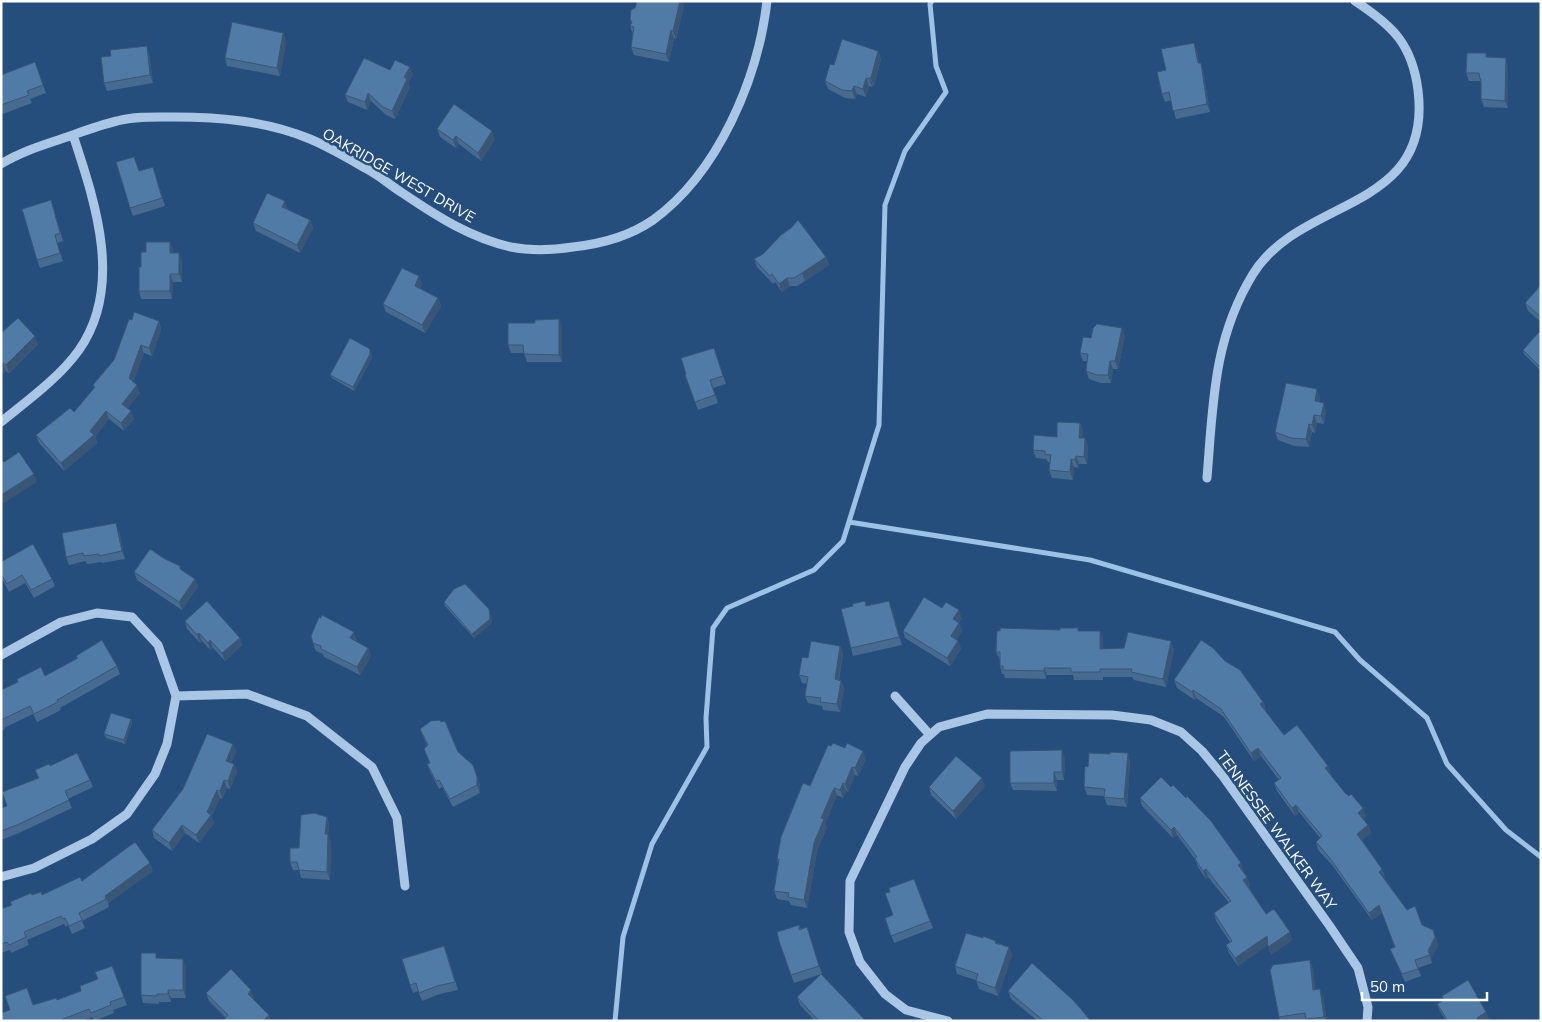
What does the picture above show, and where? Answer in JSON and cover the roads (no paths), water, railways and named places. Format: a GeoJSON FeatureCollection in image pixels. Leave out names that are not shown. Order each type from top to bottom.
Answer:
{"type":"FeatureCollection","features":[{"type":"Feature","properties":{"kind":"street","name":"OAKRIDGE WEST DRIVE"},"geometry":{"type":"LineString","coordinates":[[1,164],[19,153],[119,120],[157,116],[244,121],[310,139],[367,168],[445,221],[484,239],[517,248],[551,250],[584,246],[621,237],[652,221],[697,179],[717,149],[736,112],[754,62],[767,1]]}},
{"type":"Feature","properties":{"kind":"street"},"geometry":{"type":"LineString","coordinates":[[1207,478],[1214,388],[1218,362],[1235,308],[1254,272],[1277,246],[1302,229],[1346,207],[1392,176],[1405,160],[1415,143],[1419,122],[1419,99],[1415,70],[1408,51],[1397,35],[1379,16],[1355,1]]}},
{"type":"Feature","properties":{"kind":"street"},"geometry":{"type":"LineString","coordinates":[[1,422],[39,390],[79,351],[94,324],[102,297],[103,267],[100,237],[88,182],[73,135]]}},
{"type":"Feature","properties":{"kind":"street"},"geometry":{"type":"LineString","coordinates":[[1,655],[61,622],[97,613],[132,617],[158,645],[176,696],[167,744],[155,774],[127,814],[92,839],[34,868],[1,878]]}},
{"type":"Feature","properties":{"kind":"street"},"geometry":{"type":"LineString","coordinates":[[176,696],[247,694],[307,716],[372,767],[396,818],[405,886]]}},
{"type":"Feature","properties":{"kind":"street"},"geometry":{"type":"LineString","coordinates":[[895,696],[930,735]]}},
{"type":"Feature","properties":{"kind":"street","name":"TENNESSEE WALKER WAY"},"geometry":{"type":"LineString","coordinates":[[948,1021],[906,1010],[885,994],[860,962],[849,932],[850,881],[905,767],[921,743],[939,727],[987,714],[1112,715],[1151,720],[1181,732],[1202,751],[1222,775],[1358,968],[1368,1007],[1367,1021]]}},
{"type":"Feature","properties":{"kind":"waterway"},"geometry":{"type":"LineString","coordinates":[[615,1021],[623,937],[652,844],[707,747],[706,718],[713,628],[727,608],[814,570],[843,541],[879,425],[885,205],[905,151],[946,92],[936,66],[930,4],[932,1]]}},
{"type":"Feature","properties":{"kind":"waterway"},"geometry":{"type":"LineString","coordinates":[[849,522],[1090,560],[1335,632],[1360,660],[1427,718],[1447,764],[1506,830],[1541,857]]}}]}
